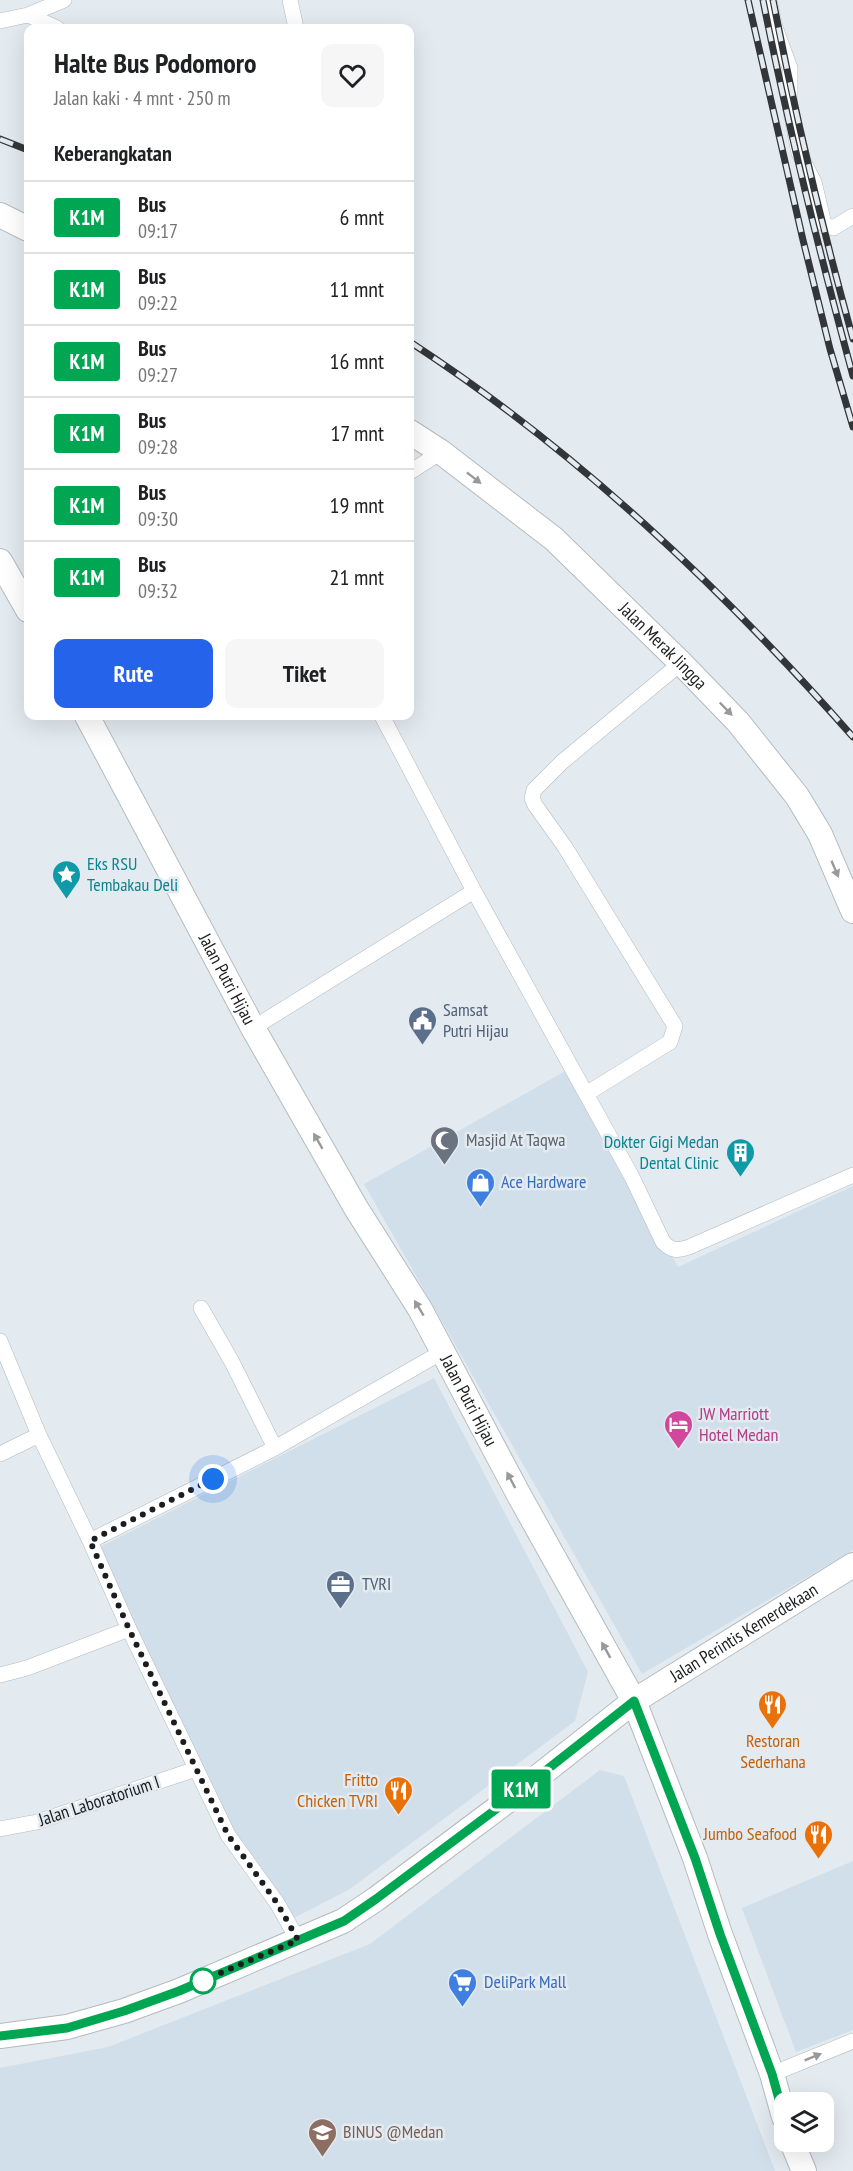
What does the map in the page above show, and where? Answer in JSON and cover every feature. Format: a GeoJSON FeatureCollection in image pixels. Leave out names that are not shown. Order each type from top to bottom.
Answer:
{"type":"FeatureCollection","features":[{"type":"Feature","properties":{"kind":"main road"},"geometry":{"type":"LineString","coordinates":[[0,215],[24,227]]}},
{"type":"Feature","properties":{"kind":"main road","name":"Jalan Merak Jingga"},"geometry":{"type":"LineString","coordinates":[[414,435],[441,452],[554,539],[738,722],[797,796],[820,834],[853,911]]}},
{"type":"Feature","properties":{"kind":"main road"},"geometry":{"type":"LineString","coordinates":[[0,561],[24,603]]}},
{"type":"Feature","properties":{"kind":"main road","name":"Jalan Putri Hijau"},"geometry":{"type":"LineString","coordinates":[[89,720],[253,1028],[356,1208],[420,1309],[514,1486],[634,1701],[695,1858],[777,2092]]}},
{"type":"Feature","properties":{"kind":"main road","name":"Jalan Perintis Kemerdekaan"},"geometry":{"type":"LineString","coordinates":[[0,2036],[67,2028],[93,2021],[179,1991],[344,1921],[376,1899],[634,1701],[853,1565]]}},
{"type":"Feature","properties":{"kind":"main road"},"geometry":{"type":"LineString","coordinates":[[796,2152],[804,2171]]}},
{"type":"Feature","properties":{"kind":"street"},"geometry":{"type":"LineString","coordinates":[[0,21],[28,15],[64,0]]}},
{"type":"Feature","properties":{"kind":"street"},"geometry":{"type":"LineString","coordinates":[[290,0],[295,24]]}},
{"type":"Feature","properties":{"kind":"street"},"geometry":{"type":"LineString","coordinates":[[769,0],[775,27],[790,68],[790,107],[799,153],[813,182],[824,224],[833,228],[853,216]]}},
{"type":"Feature","properties":{"kind":"street"},"geometry":{"type":"LineString","coordinates":[[28,15],[48,24]]}},
{"type":"Feature","properties":{"kind":"street"},"geometry":{"type":"LineString","coordinates":[[414,469],[441,452]]}},
{"type":"Feature","properties":{"kind":"street"},"geometry":{"type":"LineString","coordinates":[[586,1094],[670,1042],[675,1026],[565,847],[532,798],[534,790],[562,762],[681,663]]}},
{"type":"Feature","properties":{"kind":"street"},"geometry":{"type":"LineString","coordinates":[[384,720],[474,891],[632,1177],[663,1242],[670,1249],[678,1251],[689,1247],[853,1175]]}},
{"type":"Feature","properties":{"kind":"street"},"geometry":{"type":"LineString","coordinates":[[253,1028],[474,891]]}},
{"type":"Feature","properties":{"kind":"street"},"geometry":{"type":"LineString","coordinates":[[201,1308],[232,1362],[275,1448]]}},
{"type":"Feature","properties":{"kind":"street"},"geometry":{"type":"LineString","coordinates":[[0,1341],[39,1435],[228,1835],[277,1903],[298,1940]]}},
{"type":"Feature","properties":{"kind":"street"},"geometry":{"type":"LineString","coordinates":[[90,1541],[275,1448],[442,1352]]}},
{"type":"Feature","properties":{"kind":"street"},"geometry":{"type":"LineString","coordinates":[[0,1454],[39,1435]]}},
{"type":"Feature","properties":{"kind":"street"},"geometry":{"type":"LineString","coordinates":[[0,1676],[129,1629]]}},
{"type":"Feature","properties":{"kind":"street","name":"Jalan Laboratorium I"},"geometry":{"type":"LineString","coordinates":[[0,1829],[38,1822],[196,1769]]}},
{"type":"Feature","properties":{"kind":"street"},"geometry":{"type":"LineString","coordinates":[[772,2074],[853,2041]]}},
{"type":"Feature","properties":{"kind":"shaded area"},"geometry":{"type":"Polygon","coordinates":[[[569,1069],[678,1267],[853,1186],[853,1550],[642,1674],[364,1184],[569,1069]]]}},
{"type":"Feature","properties":{"kind":"shaded area","name":"TVRI"},"geometry":{"type":"Polygon","coordinates":[[[434,1378],[588,1672],[575,1721],[350,1889],[292,1919],[228,1827],[98,1548],[434,1378]]]}},
{"type":"Feature","properties":{"kind":"shaded area","name":"DeliPark Mall"},"geometry":{"type":"Polygon","coordinates":[[[600,1770],[624,1776],[775,2171],[0,2171],[0,2068],[108,2047],[370,1944],[600,1770]]]}},
{"type":"Feature","properties":{"kind":"shaded area"},"geometry":{"type":"Polygon","coordinates":[[[853,1861],[853,2030],[796,2052],[742,1908],[853,1861]]]}},
{"type":"Feature","properties":{"kind":"railway"},"geometry":{"type":"LineString","coordinates":[[748,0],[803,240],[830,349],[853,427]]}},
{"type":"Feature","properties":{"kind":"railway"},"geometry":{"type":"LineString","coordinates":[[763,0],[805,189],[853,376]]}},
{"type":"Feature","properties":{"kind":"railway"},"geometry":{"type":"LineString","coordinates":[[773,0],[810,170],[853,339]]}},
{"type":"Feature","properties":{"kind":"railway"},"geometry":{"type":"LineString","coordinates":[[0,139],[24,148]]}},
{"type":"Feature","properties":{"kind":"railway"},"geometry":{"type":"LineString","coordinates":[[414,345],[472,384],[531,429],[645,524],[752,627],[853,737]]}},
{"type":"Feature","properties":{"kind":"bus line","name":"K1M"},"geometry":{"type":"LineString","coordinates":[[0,2036],[67,2028],[124,2011],[179,1991],[344,1921],[511,1798],[634,1701],[695,1858],[777,2092]]}},
{"type":"Feature","properties":{"kind":"place","name":"Eks RSU Tembakau Deli"},"geometry":{"type":"Point","coordinates":[66,900]}},
{"type":"Feature","properties":{"kind":"place","name":"Samsat Putri Hijau"},"geometry":{"type":"Point","coordinates":[422,1046]}},
{"type":"Feature","properties":{"kind":"place","name":"Masjid At Taqwa"},"geometry":{"type":"Point","coordinates":[445,1166]}},
{"type":"Feature","properties":{"kind":"place","name":"Dokter Gigi Medan Dental Clinic"},"geometry":{"type":"Point","coordinates":[740,1178]}},
{"type":"Feature","properties":{"kind":"place","name":"Ace Hardware"},"geometry":{"type":"Point","coordinates":[480,1208]}},
{"type":"Feature","properties":{"kind":"place","name":"JW Marriott Hotel Medan"},"geometry":{"type":"Point","coordinates":[678,1450]}},
{"type":"Feature","properties":{"kind":"place","name":"TVRI"},"geometry":{"type":"Point","coordinates":[341,1610]}},
{"type":"Feature","properties":{"kind":"place","name":"Restoran Sederhana"},"geometry":{"type":"Point","coordinates":[773,1730]}},
{"type":"Feature","properties":{"kind":"place","name":"Fritto Chicken TVRI"},"geometry":{"type":"Point","coordinates":[399,1816]}},
{"type":"Feature","properties":{"kind":"place","name":"Jumbo Seafood"},"geometry":{"type":"Point","coordinates":[818,1860]}},
{"type":"Feature","properties":{"kind":"place","name":"DeliPark Mall"},"geometry":{"type":"Point","coordinates":[463,2008]}},
{"type":"Feature","properties":{"kind":"place","name":"BINUS @Medan"},"geometry":{"type":"Point","coordinates":[322,2158]}},
{"type":"Feature","properties":{"kind":"route"},"geometry":{"type":"LineString","coordinates":[[203,1981],[197,1983],[298,1940],[277,1903],[228,1835],[129,1629],[90,1541],[213,1479]]}}]}
